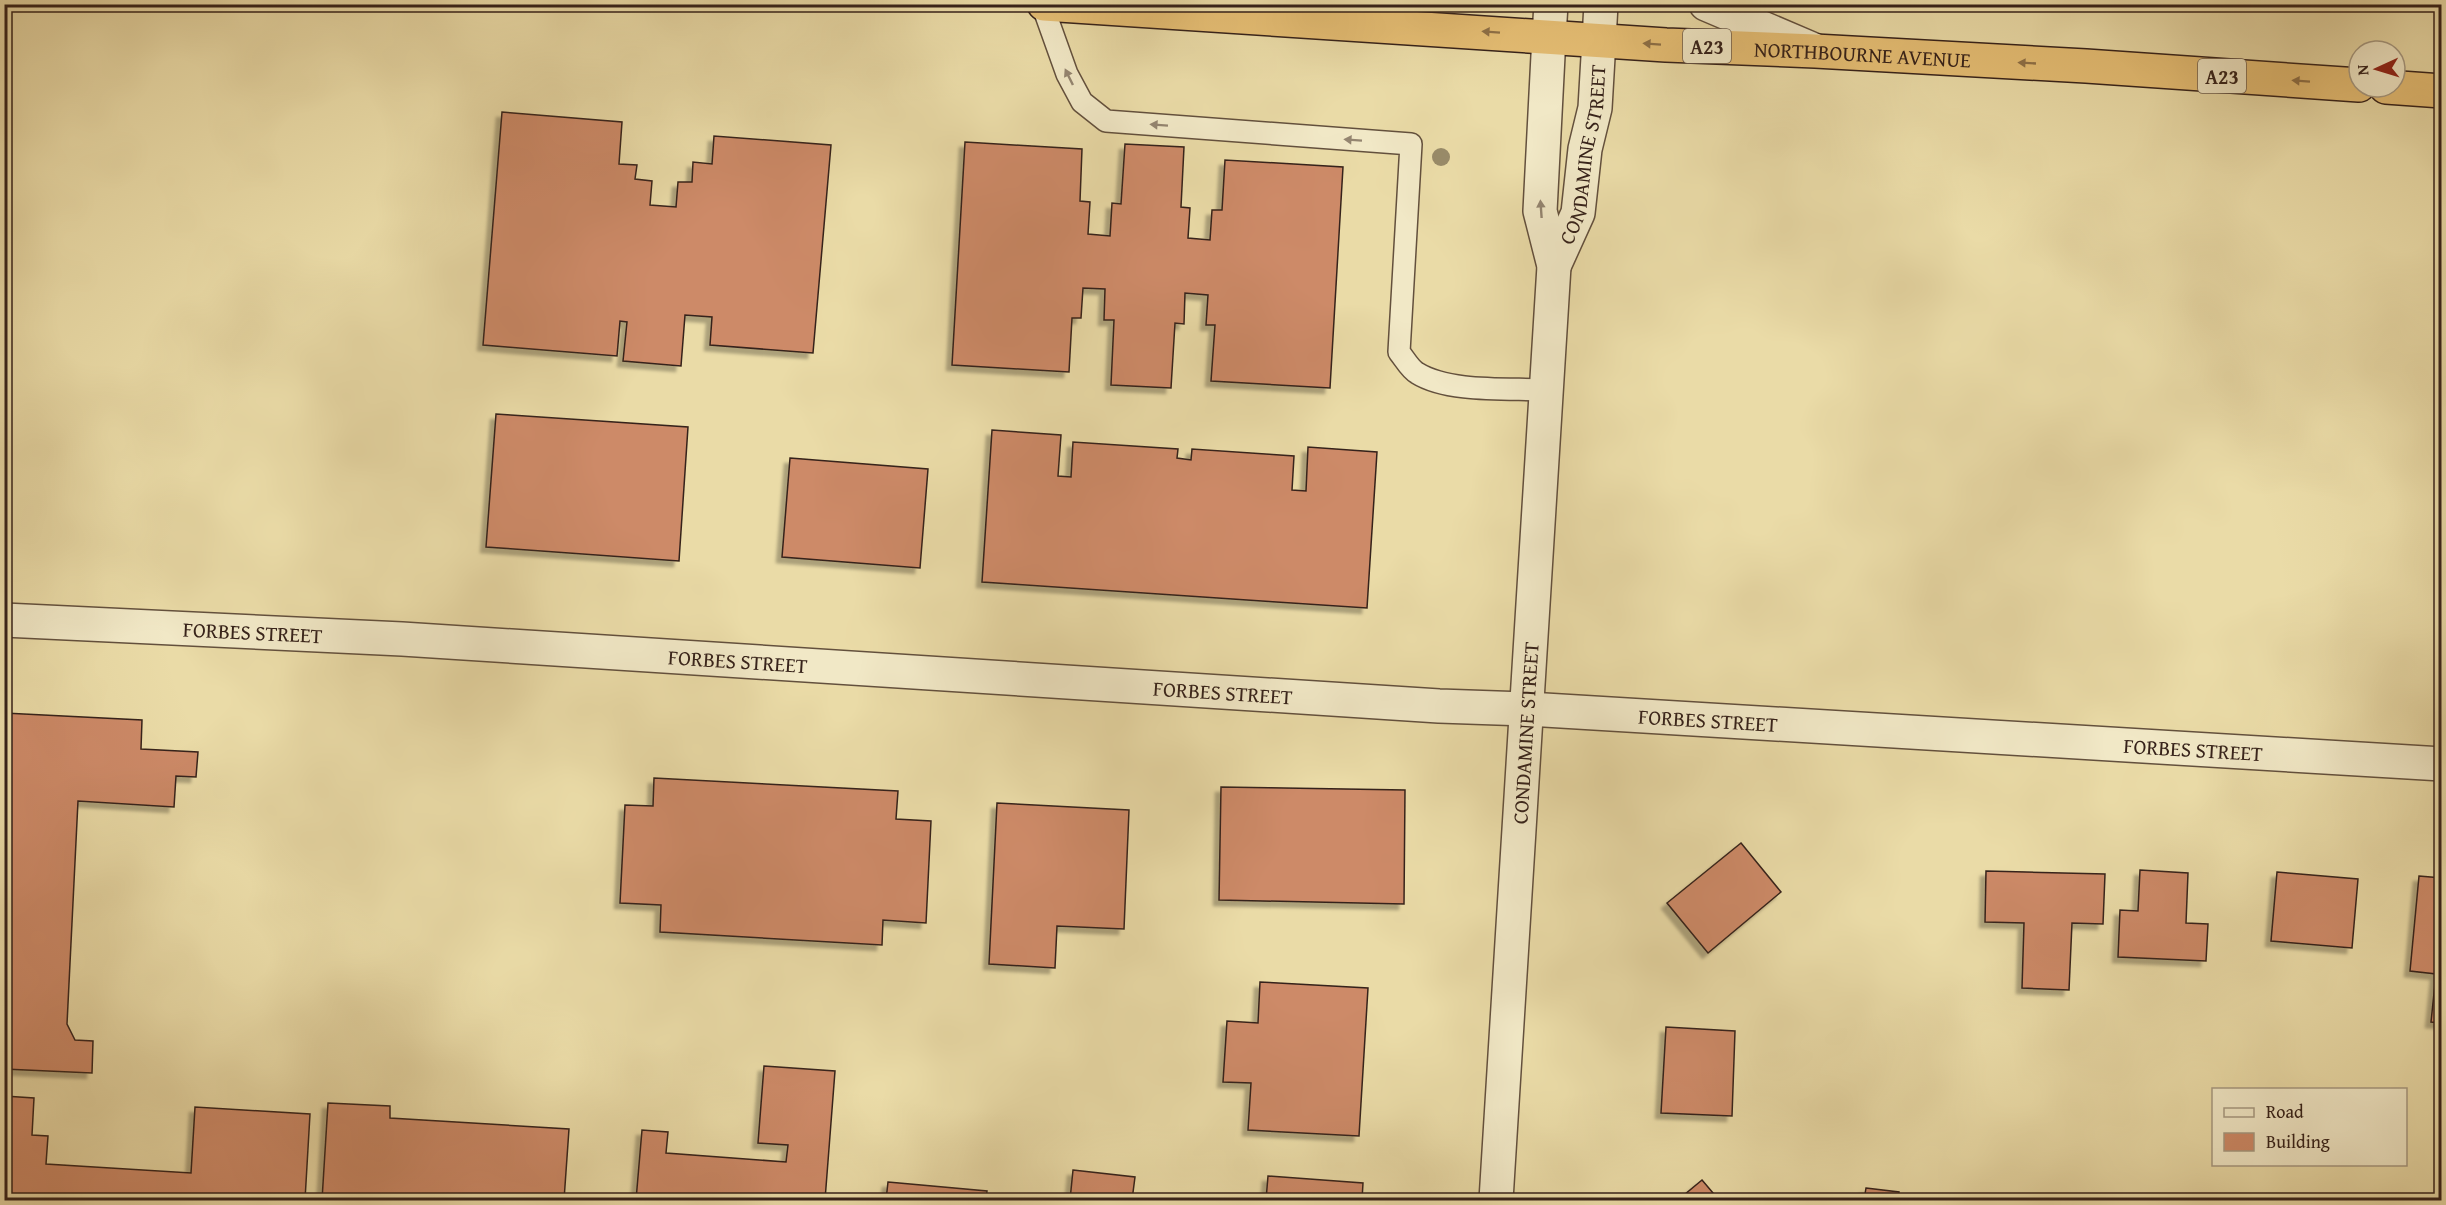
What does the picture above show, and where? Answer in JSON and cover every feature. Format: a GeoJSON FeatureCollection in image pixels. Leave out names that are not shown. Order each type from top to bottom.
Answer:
{"type":"FeatureCollection","features":[{"type":"Feature","properties":{"kind":"highway","name":"NORTHBOURNE AVENUE"},"geometry":{"type":"LineString","coordinates":[[1043,4],[1550,20],[1599,40],[2347,84]]}},
{"type":"Feature","properties":{"kind":"highway"},"geometry":{"type":"LineString","coordinates":[[2407,88],[2442,91]]}},
{"type":"Feature","properties":{"kind":"street","name":"CONDAMINE STREET"},"geometry":{"type":"LineString","coordinates":[[1554,266],[1578,213],[1585,149],[1595,108],[1600,4]]}},
{"type":"Feature","properties":{"kind":"street"},"geometry":{"type":"LineString","coordinates":[[1706,4],[1815,51]]}},
{"type":"Feature","properties":{"kind":"street","name":"CONDAMINE STREET"},"geometry":{"type":"LineString","coordinates":[[1496,1200],[1554,266],[1540,211],[1550,20]]}},
{"type":"Feature","properties":{"kind":"street","name":"FORBES STREET"},"geometry":{"type":"LineString","coordinates":[[4,620],[402,639],[1439,706],[1528,708],[2442,764]]}},
{"type":"Feature","properties":{"kind":"lane"},"geometry":{"type":"LineString","coordinates":[[1043,4],[1067,74],[1082,102],[1106,121],[1412,144],[1399,352],[1415,373],[1439,383],[1547,390]]}},
{"type":"Feature","properties":{"kind":"building"},"geometry":{"type":"Polygon","coordinates":[[[502,112],[622,122],[619,164],[637,165],[635,179],[652,181],[650,205],[676,207],[678,182],[692,182],[693,162],[712,164],[714,136],[831,145],[813,353],[710,345],[712,317],[685,315],[681,366],[623,361],[627,322],[620,321],[617,356],[483,345],[502,112]]]}},
{"type":"Feature","properties":{"kind":"building"},"geometry":{"type":"Polygon","coordinates":[[[965,142],[1082,149],[1080,201],[1090,202],[1088,234],[1110,236],[1112,203],[1121,204],[1125,144],[1184,147],[1181,207],[1190,208],[1188,238],[1210,240],[1212,210],[1222,210],[1225,160],[1343,167],[1330,388],[1211,381],[1215,325],[1206,325],[1208,295],[1185,293],[1184,324],[1175,323],[1171,388],[1111,385],[1114,320],[1104,320],[1105,289],[1083,288],[1081,318],[1072,318],[1069,372],[952,365],[965,142]]]}},
{"type":"Feature","properties":{"kind":"building"},"geometry":{"type":"Polygon","coordinates":[[[496,414],[688,427],[679,561],[486,547],[496,414]]]}},
{"type":"Feature","properties":{"kind":"building"},"geometry":{"type":"Polygon","coordinates":[[[992,430],[1061,435],[1058,476],[1071,477],[1073,442],[1178,449],[1177,458],[1191,460],[1192,449],[1294,456],[1292,490],[1306,491],[1308,447],[1377,452],[1367,608],[982,582],[992,430]]]}},
{"type":"Feature","properties":{"kind":"building"},"geometry":{"type":"Polygon","coordinates":[[[790,458],[928,469],[920,568],[782,557],[790,458]]]}},
{"type":"Feature","properties":{"kind":"building"},"geometry":{"type":"Polygon","coordinates":[[[4,713],[142,720],[141,749],[198,752],[196,777],[176,776],[174,807],[78,801],[67,1024],[75,1040],[93,1041],[92,1073],[4,1069],[6,962],[4,962],[4,901],[10,901],[11,875],[4,875],[4,713]]]}},
{"type":"Feature","properties":{"kind":"building"},"geometry":{"type":"Polygon","coordinates":[[[654,778],[898,791],[896,819],[931,821],[926,923],[883,920],[882,945],[660,932],[661,905],[620,903],[625,805],[653,806],[654,778]]]}},
{"type":"Feature","properties":{"kind":"building"},"geometry":{"type":"Polygon","coordinates":[[[1221,787],[1405,790],[1404,904],[1219,900],[1221,787]]]}},
{"type":"Feature","properties":{"kind":"building"},"geometry":{"type":"Polygon","coordinates":[[[997,803],[1129,810],[1124,929],[1057,926],[1055,968],[989,964],[997,803]]]}},
{"type":"Feature","properties":{"kind":"building"},"geometry":{"type":"Polygon","coordinates":[[[1741,843],[1781,892],[1708,953],[1667,903],[1741,843]]]}},
{"type":"Feature","properties":{"kind":"building"},"geometry":{"type":"Polygon","coordinates":[[[2140,870],[2188,873],[2186,923],[2208,924],[2206,961],[2118,957],[2120,910],[2138,911],[2140,870]]]}},
{"type":"Feature","properties":{"kind":"building"},"geometry":{"type":"Polygon","coordinates":[[[1986,871],[2105,874],[2103,924],[2072,923],[2069,990],[2022,988],[2024,923],[1985,922],[1986,871]]]}},
{"type":"Feature","properties":{"kind":"building"},"geometry":{"type":"Polygon","coordinates":[[[2277,872],[2358,879],[2352,948],[2271,941],[2277,872]]]}},
{"type":"Feature","properties":{"kind":"building"},"geometry":{"type":"Polygon","coordinates":[[[2419,876],[2442,878],[2442,1023],[2431,1022],[2436,974],[2410,971],[2419,876]]]}},
{"type":"Feature","properties":{"kind":"building"},"geometry":{"type":"Polygon","coordinates":[[[1260,982],[1368,988],[1359,1136],[1248,1130],[1251,1083],[1223,1082],[1227,1021],[1258,1023],[1260,982]]]}},
{"type":"Feature","properties":{"kind":"building"},"geometry":{"type":"Polygon","coordinates":[[[1666,1027],[1735,1031],[1732,1116],[1661,1113],[1666,1027]]]}},
{"type":"Feature","properties":{"kind":"building"},"geometry":{"type":"Polygon","coordinates":[[[764,1066],[835,1071],[825,1200],[636,1200],[642,1130],[668,1132],[666,1153],[786,1162],[788,1145],[758,1143],[764,1066]]]}},
{"type":"Feature","properties":{"kind":"building"},"geometry":{"type":"Polygon","coordinates":[[[4,1096],[34,1098],[32,1135],[48,1136],[46,1164],[191,1173],[195,1107],[310,1114],[305,1200],[4,1200],[4,1096]]]}},
{"type":"Feature","properties":{"kind":"building"},"geometry":{"type":"Polygon","coordinates":[[[328,1103],[390,1106],[390,1118],[569,1129],[564,1200],[322,1200],[328,1103]]]}},
{"type":"Feature","properties":{"kind":"building"},"geometry":{"type":"Polygon","coordinates":[[[1073,1170],[1135,1177],[1132,1200],[1070,1200],[1073,1170]]]}},
{"type":"Feature","properties":{"kind":"building"},"geometry":{"type":"Polygon","coordinates":[[[1268,1176],[1363,1183],[1362,1200],[1266,1200],[1268,1176]]]}},
{"type":"Feature","properties":{"kind":"building"},"geometry":{"type":"Polygon","coordinates":[[[1702,1180],[1719,1200],[1678,1200],[1702,1180]]]}},
{"type":"Feature","properties":{"kind":"building"},"geometry":{"type":"Polygon","coordinates":[[[888,1182],[987,1191],[986,1200],[886,1200],[888,1182]]]}},
{"type":"Feature","properties":{"kind":"building"},"geometry":{"type":"Polygon","coordinates":[[[1866,1188],[1899,1192],[1898,1200],[1864,1200],[1866,1188]]]}}]}
